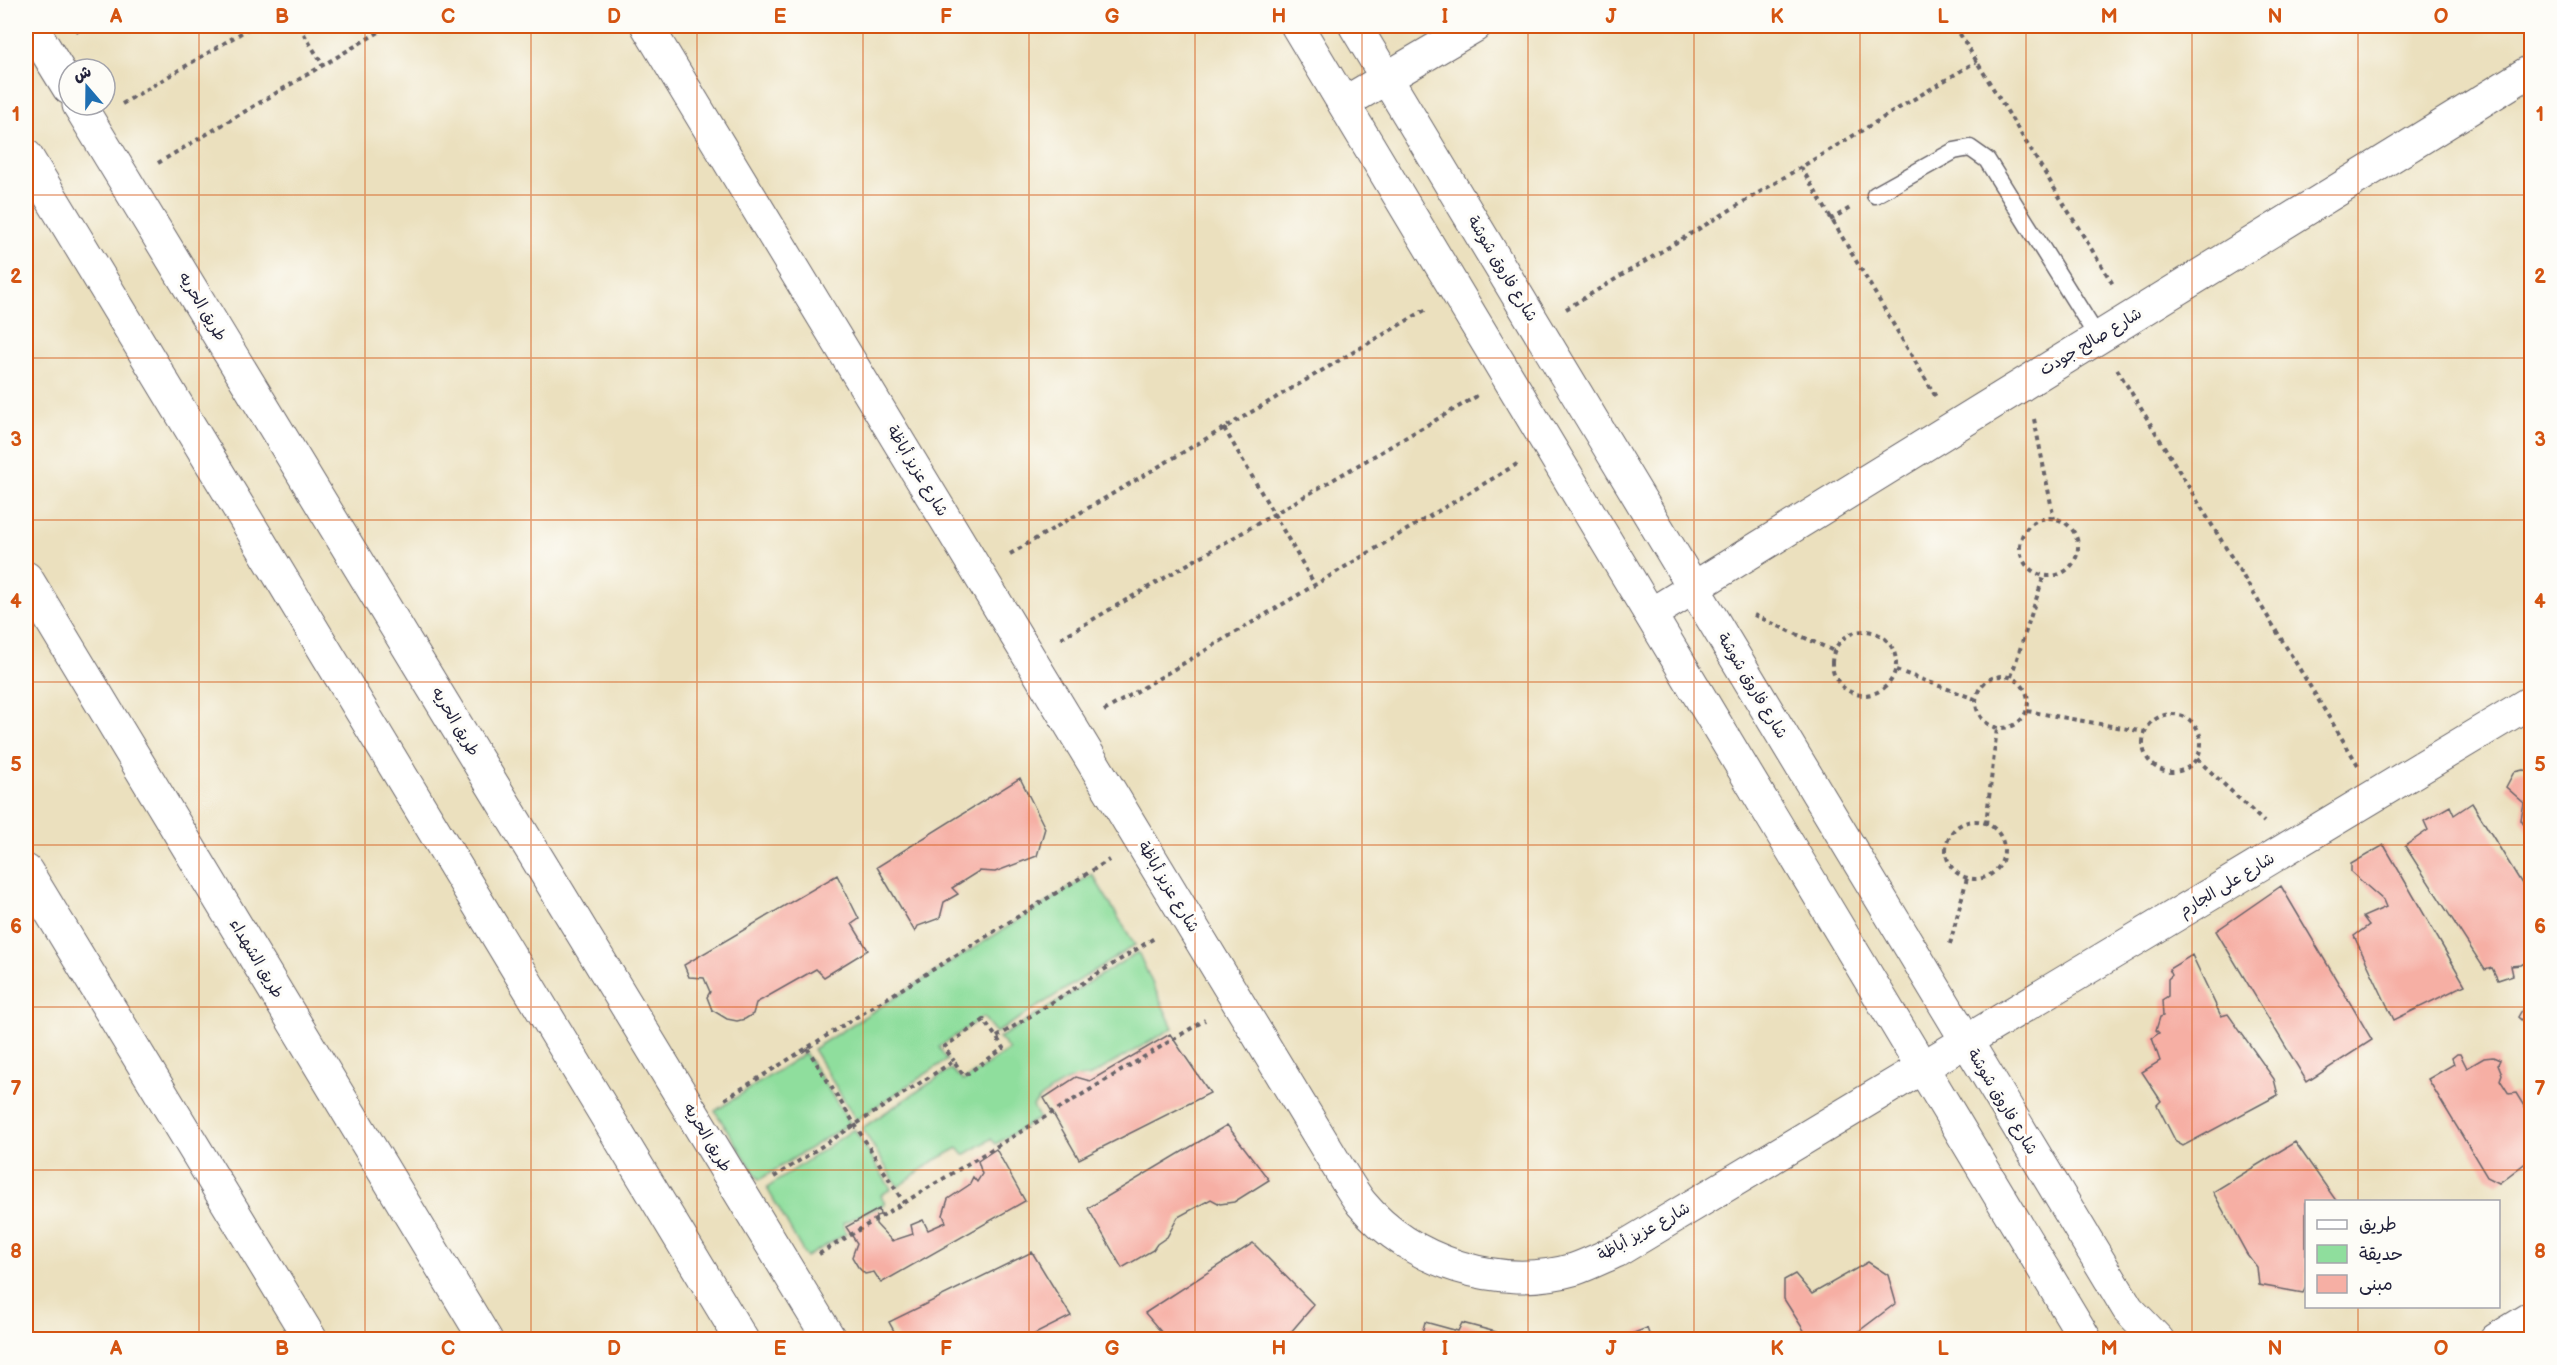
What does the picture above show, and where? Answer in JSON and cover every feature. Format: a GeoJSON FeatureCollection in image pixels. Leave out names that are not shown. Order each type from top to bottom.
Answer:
{"type":"FeatureCollection","features":[{"type":"Feature","properties":{"kind":"street"},"geometry":{"type":"LineString","coordinates":[[31,26],[57,68]]}},
{"type":"Feature","properties":{"kind":"street","name":"شارع عزيز أباظة"},"geometry":{"type":"LineString","coordinates":[[647,26],[1237,1001],[1362,1203],[1396,1235],[1436,1259],[1481,1273],[1527,1276],[1574,1269],[1617,1251],[1922,1067]]}},
{"type":"Feature","properties":{"kind":"street"},"geometry":{"type":"LineString","coordinates":[[1297,26],[2085,1340]]}},
{"type":"Feature","properties":{"kind":"street","name":"شارع فاروق شوشة"},"geometry":{"type":"LineString","coordinates":[[1355,26],[2128,1309],[2158,1340]]}},
{"type":"Feature","properties":{"kind":"street"},"geometry":{"type":"LineString","coordinates":[[1344,103],[1475,26]]}},
{"type":"Feature","properties":{"kind":"street","name":"شارع صالح جودت"},"geometry":{"type":"LineString","coordinates":[[1651,614],[2532,70]]}},
{"type":"Feature","properties":{"kind":"street","name":"طريق الحريه"},"geometry":{"type":"LineString","coordinates":[[87,117],[830,1340]]}},
{"type":"Feature","properties":{"kind":"street"},"geometry":{"type":"LineString","coordinates":[[26,156],[742,1340]]}},
{"type":"Feature","properties":{"kind":"street","name":"طريق الشهداء"},"geometry":{"type":"LineString","coordinates":[[26,578],[486,1340]]}},
{"type":"Feature","properties":{"kind":"street","name":"شارع على الجارم"},"geometry":{"type":"LineString","coordinates":[[1922,1067],[2532,702]]}},
{"type":"Feature","properties":{"kind":"street"},"geometry":{"type":"LineString","coordinates":[[26,871],[311,1340]]}},
{"type":"Feature","properties":{"kind":"street"},"geometry":{"type":"LineString","coordinates":[[2496,1340],[2532,1318]]}},
{"type":"Feature","properties":{"kind":"lane"},"geometry":{"type":"LineString","coordinates":[[1875,195],[1954,151],[1970,148],[1987,160],[2098,338]]}},
{"type":"Feature","properties":{"kind":"path"},"geometry":{"type":"LineString","coordinates":[[117,97],[253,26]]}},
{"type":"Feature","properties":{"kind":"path"},"geometry":{"type":"LineString","coordinates":[[299,26],[322,65]]}},
{"type":"Feature","properties":{"kind":"path"},"geometry":{"type":"LineString","coordinates":[[126,182],[389,26]]}},
{"type":"Feature","properties":{"kind":"path"},"geometry":{"type":"LineString","coordinates":[[1955,26],[2132,317]]}},
{"type":"Feature","properties":{"kind":"path"},"geometry":{"type":"LineString","coordinates":[[1536,327],[1977,62]]}},
{"type":"Feature","properties":{"kind":"path"},"geometry":{"type":"LineString","coordinates":[[1801,167],[1954,427]]}},
{"type":"Feature","properties":{"kind":"path"},"geometry":{"type":"LineString","coordinates":[[978,572],[1456,291]]}},
{"type":"Feature","properties":{"kind":"path"},"geometry":{"type":"LineString","coordinates":[[2098,338],[2376,795]]}},
{"type":"Feature","properties":{"kind":"path"},"geometry":{"type":"LineString","coordinates":[[1029,657],[1509,378]]}},
{"type":"Feature","properties":{"kind":"path"},"geometry":{"type":"LineString","coordinates":[[2026,381],[2054,519]]}},
{"type":"Feature","properties":{"kind":"path"},"geometry":{"type":"LineString","coordinates":[[1224,428],[1315,585]]}},
{"type":"Feature","properties":{"kind":"path"},"geometry":{"type":"LineString","coordinates":[[1073,730],[1549,445]]}},
{"type":"Feature","properties":{"kind":"path"},"geometry":{"type":"LineString","coordinates":[[2042,519],[2054,519],[2065,523],[2073,532],[2078,543],[2076,555],[2071,566],[2061,574],[2044,575],[2028,568],[2022,557],[2020,546],[2023,534],[2031,524],[2042,519]]}},
{"type":"Feature","properties":{"kind":"path"},"geometry":{"type":"LineString","coordinates":[[2011,677],[2044,575]]}},
{"type":"Feature","properties":{"kind":"path"},"geometry":{"type":"LineString","coordinates":[[1747,612],[1834,651]]}},
{"type":"Feature","properties":{"kind":"path"},"geometry":{"type":"LineString","coordinates":[[1874,632],[1892,646],[1896,658],[1896,670],[1883,689],[1872,694],[1860,695],[1849,692],[1839,684],[1833,673],[1834,651],[1850,634],[1874,632]]}},
{"type":"Feature","properties":{"kind":"path"},"geometry":{"type":"LineString","coordinates":[[1896,670],[1975,699]]}},
{"type":"Feature","properties":{"kind":"path"},"geometry":{"type":"LineString","coordinates":[[1999,676],[2011,677],[2026,691],[2027,711],[2015,725],[1996,728],[1984,722],[1977,712],[1975,699],[1979,687],[1988,679],[1999,676]]}},
{"type":"Feature","properties":{"kind":"path"},"geometry":{"type":"LineString","coordinates":[[2027,711],[2145,732]]}},
{"type":"Feature","properties":{"kind":"path"},"geometry":{"type":"LineString","coordinates":[[2174,714],[2186,717],[2195,724],[2200,735],[2201,747],[2197,759],[2188,768],[2177,772],[2165,771],[2154,765],[2146,756],[2143,744],[2145,732],[2152,722],[2162,716],[2174,714]]}},
{"type":"Feature","properties":{"kind":"path"},"geometry":{"type":"LineString","coordinates":[[1986,824],[1996,728]]}},
{"type":"Feature","properties":{"kind":"path"},"geometry":{"type":"LineString","coordinates":[[2197,759],[2291,846]]}},
{"type":"Feature","properties":{"kind":"path"},"geometry":{"type":"LineString","coordinates":[[1977,821],[1998,831],[2003,843],[2004,854],[1999,866],[1991,874],[1980,878],[1967,878],[1949,863],[1946,852],[1948,840],[1954,829],[1965,822],[1977,821]]}},
{"type":"Feature","properties":{"kind":"path"},"geometry":{"type":"LineString","coordinates":[[695,1118],[1140,841]]}},
{"type":"Feature","properties":{"kind":"path"},"geometry":{"type":"LineString","coordinates":[[1938,995],[1967,878]]}},
{"type":"Feature","properties":{"kind":"path"},"geometry":{"type":"LineString","coordinates":[[997,1037],[1186,917]]}},
{"type":"Feature","properties":{"kind":"path"},"geometry":{"type":"LineString","coordinates":[[789,1272],[1237,1001]]}},
{"type":"Feature","properties":{"kind":"path"},"geometry":{"type":"LineString","coordinates":[[984,1020],[1004,1048],[964,1076],[954,1061],[945,1047],[984,1020]]}},
{"type":"Feature","properties":{"kind":"path"},"geometry":{"type":"LineString","coordinates":[[807,1048],[904,1203]]}},
{"type":"Feature","properties":{"kind":"path"},"geometry":{"type":"LineString","coordinates":[[743,1197],[954,1061]]}},
{"type":"Feature","properties":{"kind":"green space"},"geometry":{"type":"Polygon","coordinates":[[[1092,874],[1135,945],[996,1033],[983,1017],[939,1047],[947,1060],[856,1120],[813,1049],[1092,874]]]}},
{"type":"Feature","properties":{"kind":"green space"},"geometry":{"type":"Polygon","coordinates":[[[1138,952],[1173,1028],[1089,1077],[1074,1079],[1051,1090],[1033,1106],[1039,1118],[996,1144],[991,1139],[964,1155],[958,1148],[932,1162],[898,1187],[862,1128],[951,1069],[963,1081],[1009,1050],[999,1038],[1138,952]]]}},
{"type":"Feature","properties":{"kind":"green space"},"geometry":{"type":"Polygon","coordinates":[[[805,1053],[850,1123],[759,1180],[715,1111],[805,1053]]]}},
{"type":"Feature","properties":{"kind":"green space"},"geometry":{"type":"Polygon","coordinates":[[[854,1129],[891,1189],[881,1195],[885,1204],[843,1223],[846,1234],[806,1257],[767,1188],[854,1129]]]}},
{"type":"Feature","properties":{"kind":"building"},"geometry":{"type":"Polygon","coordinates":[[[2532,771],[2532,838],[2521,820],[2524,803],[2506,787],[2514,772],[2532,771]]]}},
{"type":"Feature","properties":{"kind":"building"},"geometry":{"type":"Polygon","coordinates":[[[1020,778],[1045,828],[1037,856],[995,872],[979,871],[952,888],[958,894],[944,902],[940,918],[918,926],[915,932],[877,867],[1020,778]]]}},
{"type":"Feature","properties":{"kind":"building"},"geometry":{"type":"Polygon","coordinates":[[[2472,803],[2532,900],[2532,959],[2521,965],[2511,966],[2513,975],[2498,980],[2492,968],[2485,970],[2405,846],[2428,830],[2424,821],[2450,806],[2454,815],[2472,803]]]}},
{"type":"Feature","properties":{"kind":"building"},"geometry":{"type":"Polygon","coordinates":[[[2384,845],[2465,985],[2394,1020],[2354,936],[2369,925],[2363,917],[2386,907],[2383,900],[2351,872],[2351,864],[2384,845]]]}},
{"type":"Feature","properties":{"kind":"building"},"geometry":{"type":"Polygon","coordinates":[[[837,875],[859,919],[852,924],[868,950],[824,977],[816,969],[756,1003],[753,1014],[745,1019],[737,1021],[727,1019],[712,1010],[707,997],[710,992],[704,978],[689,977],[684,965],[837,875]]]}},
{"type":"Feature","properties":{"kind":"building"},"geometry":{"type":"Polygon","coordinates":[[[2281,886],[2372,1040],[2307,1082],[2216,931],[2281,886]]]}},
{"type":"Feature","properties":{"kind":"building"},"geometry":{"type":"Polygon","coordinates":[[[2192,955],[2221,1016],[2228,1014],[2274,1079],[2278,1095],[2183,1146],[2176,1142],[2157,1105],[2161,1101],[2142,1072],[2160,1061],[2152,1038],[2159,1033],[2156,1030],[2160,1017],[2163,1016],[2162,1000],[2168,996],[2168,979],[2172,975],[2169,969],[2192,955]]]}},
{"type":"Feature","properties":{"kind":"building"},"geometry":{"type":"Polygon","coordinates":[[[2532,999],[2532,1030],[2518,1017],[2526,1003],[2532,999]]]}},
{"type":"Feature","properties":{"kind":"building"},"geometry":{"type":"Polygon","coordinates":[[[1170,1034],[1210,1093],[1079,1159],[1044,1098],[1076,1077],[1090,1081],[1170,1034]]]}},
{"type":"Feature","properties":{"kind":"building"},"geometry":{"type":"Polygon","coordinates":[[[2460,1054],[2467,1068],[2484,1058],[2493,1057],[2500,1060],[2498,1064],[2502,1074],[2500,1080],[2509,1094],[2516,1093],[2532,1119],[2532,1158],[2499,1183],[2487,1177],[2428,1079],[2454,1064],[2452,1058],[2460,1054]]]}},
{"type":"Feature","properties":{"kind":"building"},"geometry":{"type":"Polygon","coordinates":[[[1227,1125],[1269,1180],[1234,1202],[1220,1204],[1211,1199],[1178,1217],[1167,1237],[1153,1250],[1122,1268],[1088,1208],[1227,1125]]]}},
{"type":"Feature","properties":{"kind":"building"},"geometry":{"type":"Polygon","coordinates":[[[2295,1142],[2336,1200],[2305,1200],[2305,1289],[2303,1293],[2259,1285],[2257,1267],[2247,1254],[2213,1192],[2295,1142]]]}},
{"type":"Feature","properties":{"kind":"building"},"geometry":{"type":"Polygon","coordinates":[[[996,1149],[1025,1201],[881,1283],[874,1272],[865,1274],[858,1267],[852,1257],[857,1243],[846,1227],[879,1209],[880,1215],[876,1216],[876,1224],[892,1241],[913,1234],[911,1225],[923,1220],[928,1230],[946,1222],[943,1215],[948,1199],[969,1185],[973,1177],[977,1182],[982,1174],[978,1161],[996,1149]]]}},
{"type":"Feature","properties":{"kind":"building"},"geometry":{"type":"Polygon","coordinates":[[[1253,1243],[1314,1305],[1284,1340],[1168,1340],[1145,1313],[1253,1243]]]}},
{"type":"Feature","properties":{"kind":"building"},"geometry":{"type":"Polygon","coordinates":[[[1032,1252],[1071,1316],[1023,1340],[899,1340],[889,1322],[1032,1252]]]}},
{"type":"Feature","properties":{"kind":"building"},"geometry":{"type":"Polygon","coordinates":[[[1868,1262],[1888,1275],[1896,1303],[1847,1340],[1810,1340],[1784,1299],[1784,1280],[1795,1274],[1812,1294],[1868,1262]]]}},
{"type":"Feature","properties":{"kind":"building"},"geometry":{"type":"Polygon","coordinates":[[[1425,1322],[1458,1331],[1462,1323],[1496,1332],[1507,1340],[1420,1340],[1425,1322]]]}},
{"type":"Feature","properties":{"kind":"building"},"geometry":{"type":"Polygon","coordinates":[[[1647,1328],[1651,1340],[1618,1340],[1618,1339],[1647,1328]]]}}]}
